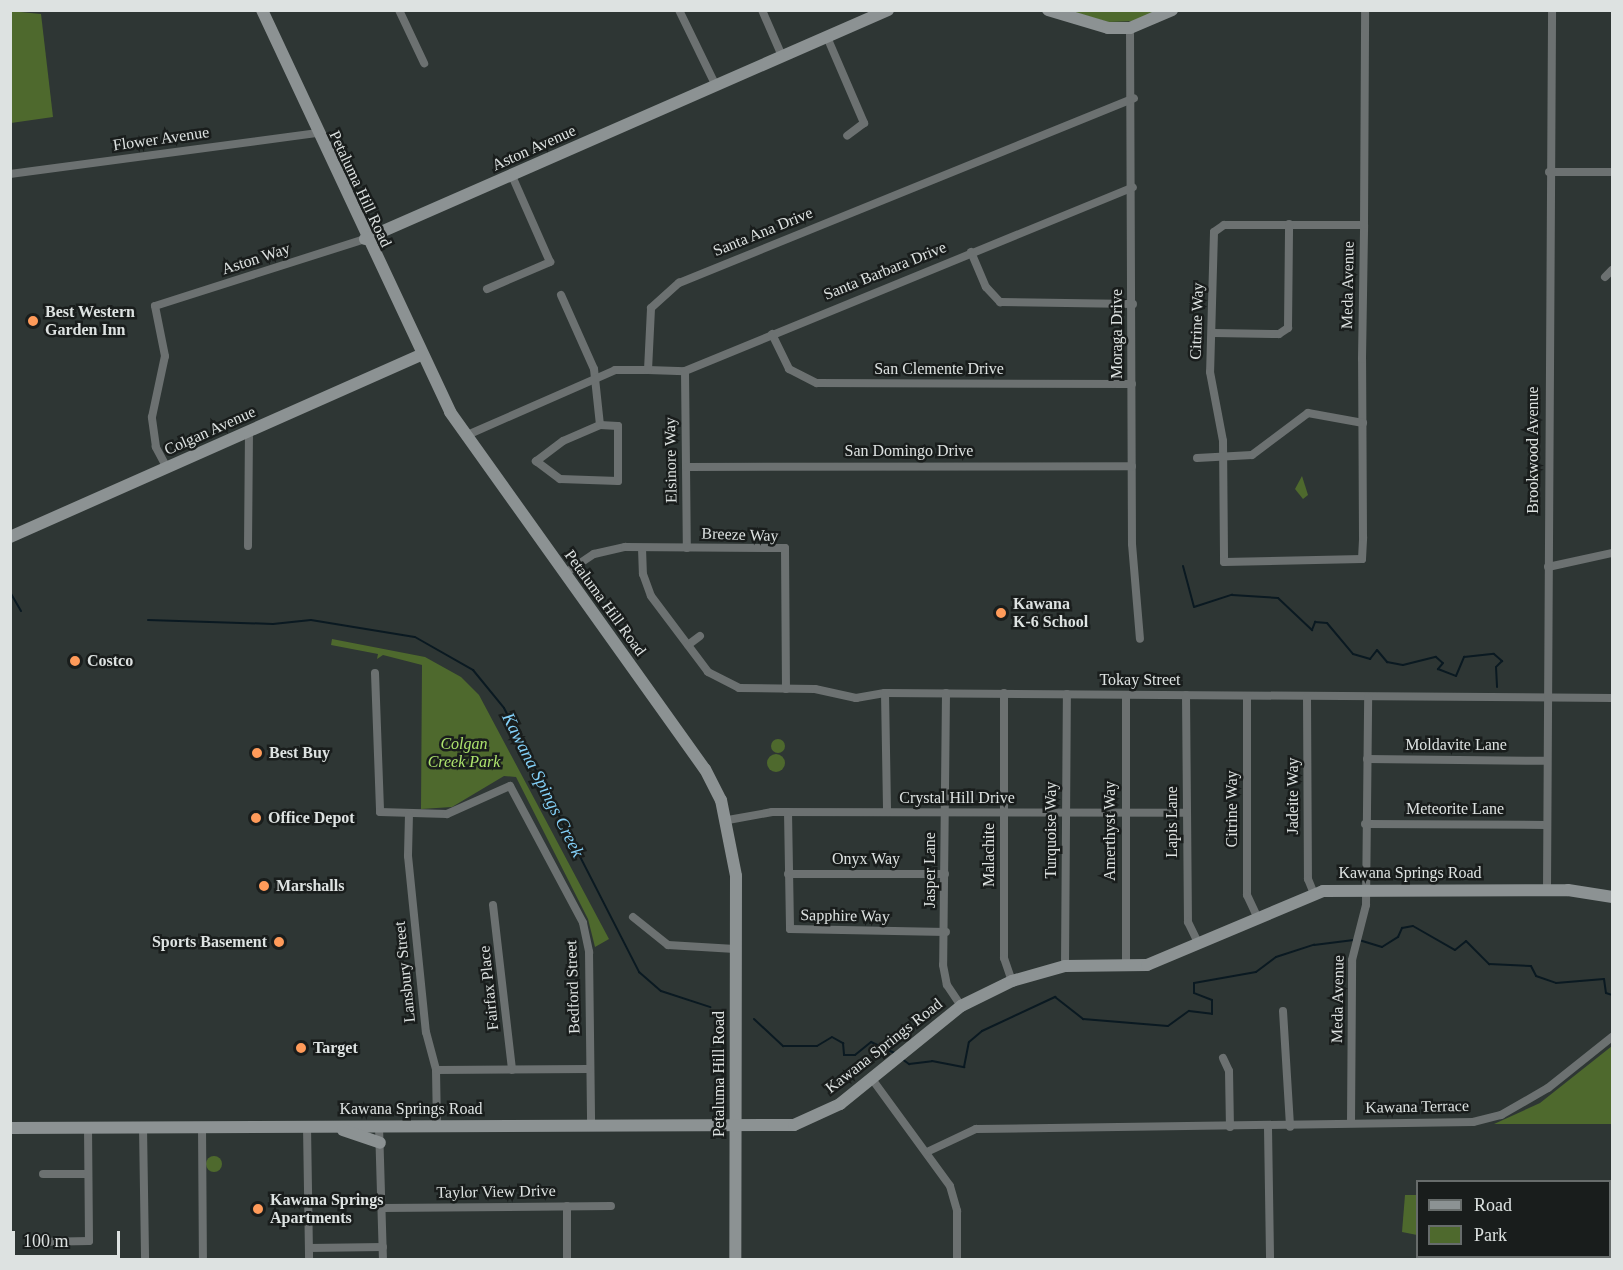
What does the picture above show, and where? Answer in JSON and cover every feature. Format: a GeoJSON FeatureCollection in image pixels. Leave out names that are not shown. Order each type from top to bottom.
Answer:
{"type":"FeatureCollection","features":[{"type":"Feature","properties":{"kind":"street"},"geometry":{"type":"LineString","coordinates":[[399,10],[424,63]]}},
{"type":"Feature","properties":{"kind":"street"},"geometry":{"type":"LineString","coordinates":[[679,10],[716,86]]}},
{"type":"Feature","properties":{"kind":"street"},"geometry":{"type":"LineString","coordinates":[[762,10],[782,56]]}},
{"type":"Feature","properties":{"kind":"street","name":"Aston Avenue"},"geometry":{"type":"LineString","coordinates":[[365,239],[888,10]]}},
{"type":"Feature","properties":{"kind":"street"},"geometry":{"type":"LineString","coordinates":[[1048,10],[1092,26],[1130,28],[1172,10]]}},
{"type":"Feature","properties":{"kind":"street","name":"Meda Avenue"},"geometry":{"type":"LineString","coordinates":[[1224,562],[1362,559],[1365,10]]}},
{"type":"Feature","properties":{"kind":"street","name":"Brookwood Avenue"},"geometry":{"type":"LineString","coordinates":[[1547,890],[1545,761],[1552,10]]}},
{"type":"Feature","properties":{"kind":"street","name":"Petaluma Hill Road"},"geometry":{"type":"LineString","coordinates":[[265,12],[316,133],[365,239],[465,436],[705,769],[728,820],[736,868],[735,1260]]}},
{"type":"Feature","properties":{"kind":"street","name":"Moraga Drive"},"geometry":{"type":"LineString","coordinates":[[1130,28],[1134,98],[1133,600],[1140,639]]}},
{"type":"Feature","properties":{"kind":"street"},"geometry":{"type":"LineString","coordinates":[[827,37],[864,123],[847,136]]}},
{"type":"Feature","properties":{"kind":"street","name":"Santa Ana Drive"},"geometry":{"type":"LineString","coordinates":[[648,370],[651,308],[679,283],[1134,98]]}},
{"type":"Feature","properties":{"kind":"street","name":"Flower Avenue"},"geometry":{"type":"LineString","coordinates":[[10,174],[316,133]]}},
{"type":"Feature","properties":{"kind":"street"},"geometry":{"type":"LineString","coordinates":[[1549,172],[1612,172]]}},
{"type":"Feature","properties":{"kind":"street"},"geometry":{"type":"LineString","coordinates":[[487,289],[550,262],[512,176]]}},
{"type":"Feature","properties":{"kind":"street","name":"Santa Barbara Drive"},"geometry":{"type":"LineString","coordinates":[[648,370],[685,371],[1133,187]]}},
{"type":"Feature","properties":{"kind":"street"},"geometry":{"type":"LineString","coordinates":[[1214,333],[1279,334],[1288,328],[1289,224]]}},
{"type":"Feature","properties":{"kind":"street","name":"Citrine Way"},"geometry":{"type":"LineString","coordinates":[[1224,562],[1222,458],[1210,372],[1214,333],[1214,232],[1224,225],[1364,225]]}},
{"type":"Feature","properties":{"kind":"street","name":"Aston Way"},"geometry":{"type":"LineString","coordinates":[[167,468],[153,434],[165,356],[155,306],[365,239]]}},
{"type":"Feature","properties":{"kind":"street"},"geometry":{"type":"LineString","coordinates":[[971,252],[986,287],[1000,302],[1133,304]]}},
{"type":"Feature","properties":{"kind":"street"},"geometry":{"type":"LineString","coordinates":[[1605,277],[1612,270]]}},
{"type":"Feature","properties":{"kind":"street"},"geometry":{"type":"LineString","coordinates":[[561,295],[594,369],[592,380],[600,425]]}},
{"type":"Feature","properties":{"kind":"street","name":"San Clemente Drive"},"geometry":{"type":"LineString","coordinates":[[772,334],[789,369],[817,383],[1132,384]]}},
{"type":"Feature","properties":{"kind":"street","name":"Colgan Avenue"},"geometry":{"type":"LineString","coordinates":[[10,537],[422,354]]}},
{"type":"Feature","properties":{"kind":"street"},"geometry":{"type":"LineString","coordinates":[[465,436],[615,370],[648,370]]}},
{"type":"Feature","properties":{"kind":"street","name":"Elsinore Way"},"geometry":{"type":"LineString","coordinates":[[685,371],[687,548]]}},
{"type":"Feature","properties":{"kind":"street"},"geometry":{"type":"LineString","coordinates":[[1197,458],[1252,455],[1308,413],[1364,423]]}},
{"type":"Feature","properties":{"kind":"street"},"geometry":{"type":"LineString","coordinates":[[600,425],[618,426],[618,481],[560,479],[536,461],[563,441],[600,425]]}},
{"type":"Feature","properties":{"kind":"street"},"geometry":{"type":"LineString","coordinates":[[248,546],[249,431]]}},
{"type":"Feature","properties":{"kind":"street","name":"San Domingo Drive"},"geometry":{"type":"LineString","coordinates":[[687,466],[1132,466]]}},
{"type":"Feature","properties":{"kind":"street","name":"Breeze Way"},"geometry":{"type":"LineString","coordinates":[[564,574],[594,554],[642,548],[785,548],[786,689]]}},
{"type":"Feature","properties":{"kind":"street","name":"Tokay Street"},"geometry":{"type":"LineString","coordinates":[[642,548],[646,586],[688,645],[723,682],[739,688],[786,689],[856,698],[885,693],[1612,698]]}},
{"type":"Feature","properties":{"kind":"street"},"geometry":{"type":"LineString","coordinates":[[1548,567],[1612,553]]}},
{"type":"Feature","properties":{"kind":"street"},"geometry":{"type":"LineString","coordinates":[[688,645],[700,636]]}},
{"type":"Feature","properties":{"kind":"street","name":"Bedford Street"},"geometry":{"type":"LineString","coordinates":[[375,673],[376,804],[380,812],[409,814],[453,812],[506,786],[514,789],[588,938],[591,1124]]}},
{"type":"Feature","properties":{"kind":"street"},"geometry":{"type":"LineString","coordinates":[[885,693],[887,812]]}},
{"type":"Feature","properties":{"kind":"street","name":"Jasper Lane"},"geometry":{"type":"LineString","coordinates":[[946,693],[944,976],[961,1006]]}},
{"type":"Feature","properties":{"kind":"street","name":"Malachite"},"geometry":{"type":"LineString","coordinates":[[1004,693],[1004,958],[1012,981]]}},
{"type":"Feature","properties":{"kind":"street","name":"Turquoise Way"},"geometry":{"type":"LineString","coordinates":[[1065,966],[1066,694]]}},
{"type":"Feature","properties":{"kind":"street","name":"Amerthyst Way"},"geometry":{"type":"LineString","coordinates":[[1126,695],[1126,966]]}},
{"type":"Feature","properties":{"kind":"street","name":"Lapis Lane"},"geometry":{"type":"LineString","coordinates":[[1186,695],[1188,922],[1199,945]]}},
{"type":"Feature","properties":{"kind":"street","name":"Citrine Way"},"geometry":{"type":"LineString","coordinates":[[1247,697],[1247,895],[1258,919]]}},
{"type":"Feature","properties":{"kind":"street","name":"Jadeite Way"},"geometry":{"type":"LineString","coordinates":[[1307,697],[1308,879],[1314,894]]}},
{"type":"Feature","properties":{"kind":"street","name":"Meda Avenue"},"geometry":{"type":"LineString","coordinates":[[1351,1123],[1353,952],[1366,889],[1368,697]]}},
{"type":"Feature","properties":{"kind":"street","name":"Moldavite Lane"},"geometry":{"type":"LineString","coordinates":[[1367,759],[1545,761]]}},
{"type":"Feature","properties":{"kind":"street","name":"Crystal Hill Drive"},"geometry":{"type":"LineString","coordinates":[[728,820],[751,813],[788,812],[1187,813]]}},
{"type":"Feature","properties":{"kind":"street","name":"Sapphire Way"},"geometry":{"type":"LineString","coordinates":[[788,812],[788,921],[794,931],[946,932]]}},
{"type":"Feature","properties":{"kind":"street","name":"Lansbury Street"},"geometry":{"type":"LineString","coordinates":[[409,814],[408,856],[426,1032],[436,1070],[437,1125]]}},
{"type":"Feature","properties":{"kind":"street","name":"Meteorite Lane"},"geometry":{"type":"LineString","coordinates":[[1365,824],[1545,825]]}},
{"type":"Feature","properties":{"kind":"street","name":"Onyx Way"},"geometry":{"type":"LineString","coordinates":[[788,874],[945,874]]}},
{"type":"Feature","properties":{"kind":"street","name":"Kawana Springs Road"},"geometry":{"type":"LineString","coordinates":[[10,1128],[591,1124],[736,1128],[812,1119],[872,1079],[961,1006],[1012,981],[1065,966],[1147,965],[1199,945],[1314,894],[1366,889],[1547,890],[1612,897]]}},
{"type":"Feature","properties":{"kind":"street","name":"Fairfax Place"},"geometry":{"type":"LineString","coordinates":[[493,905],[512,1070]]}},
{"type":"Feature","properties":{"kind":"street"},"geometry":{"type":"LineString","coordinates":[[633,917],[668,945],[735,949]]}},
{"type":"Feature","properties":{"kind":"street"},"geometry":{"type":"LineString","coordinates":[[1283,1011],[1290,1127]]}},
{"type":"Feature","properties":{"kind":"street","name":"Kawana Terrace"},"geometry":{"type":"LineString","coordinates":[[929,1151],[976,1129],[1268,1128],[1351,1123],[1473,1122],[1500,1115],[1548,1088],[1612,1037]]}},
{"type":"Feature","properties":{"kind":"street"},"geometry":{"type":"LineString","coordinates":[[1223,1058],[1229,1071],[1230,1127]]}},
{"type":"Feature","properties":{"kind":"street"},"geometry":{"type":"LineString","coordinates":[[436,1070],[589,1069]]}},
{"type":"Feature","properties":{"kind":"street"},"geometry":{"type":"LineString","coordinates":[[872,1079],[929,1151],[953,1196],[957,1260]]}},
{"type":"Feature","properties":{"kind":"street"},"geometry":{"type":"LineString","coordinates":[[202,1126],[203,1260]]}},
{"type":"Feature","properties":{"kind":"street"},"geometry":{"type":"LineString","coordinates":[[307,1126],[309,1260]]}},
{"type":"Feature","properties":{"kind":"street"},"geometry":{"type":"LineString","coordinates":[[330,1126],[380,1143]]}},
{"type":"Feature","properties":{"kind":"street"},"geometry":{"type":"LineString","coordinates":[[379,1126],[383,1260]]}},
{"type":"Feature","properties":{"kind":"street"},"geometry":{"type":"LineString","coordinates":[[144,1127],[145,1260]]}},
{"type":"Feature","properties":{"kind":"street"},"geometry":{"type":"LineString","coordinates":[[38,1242],[88,1241],[88,1128]]}},
{"type":"Feature","properties":{"kind":"street"},"geometry":{"type":"LineString","coordinates":[[1268,1128],[1270,1260]]}},
{"type":"Feature","properties":{"kind":"street"},"geometry":{"type":"LineString","coordinates":[[43,1174],[88,1174]]}},
{"type":"Feature","properties":{"kind":"street"},"geometry":{"type":"LineString","coordinates":[[567,1206],[567,1260]]}},
{"type":"Feature","properties":{"kind":"street","name":"Taylor View Drive"},"geometry":{"type":"LineString","coordinates":[[383,1208],[611,1206]]}},
{"type":"Feature","properties":{"kind":"street"},"geometry":{"type":"LineString","coordinates":[[309,1248],[383,1247]]}},
{"type":"Feature","properties":{"kind":"green space"},"geometry":{"type":"Polygon","coordinates":[[[10,11],[41,14],[53,117],[11,123],[10,11]]]}},
{"type":"Feature","properties":{"kind":"green space"},"geometry":{"type":"Polygon","coordinates":[[[1070,11],[1160,11],[1135,21],[1108,22],[1070,11]]]}},
{"type":"Feature","properties":{"kind":"green space"},"geometry":{"type":"Polygon","coordinates":[[[1302,476],[1308,495],[1303,499],[1295,489],[1302,476]]]}},
{"type":"Feature","properties":{"kind":"green space","name":"Colgan Creek Park"},"geometry":{"type":"Polygon","coordinates":[[[332,639],[425,657],[461,677],[479,695],[609,939],[595,947],[588,919],[516,777],[504,776],[452,807],[421,809],[422,665],[383,655],[377,659],[378,654],[331,645],[332,639]]]}},
{"type":"Feature","properties":{"kind":"green space"},"geometry":{"type":"Polygon","coordinates":[[[775,739],[781,739],[785,746],[781,753],[775,753],[771,749],[771,743],[775,739]]]}},
{"type":"Feature","properties":{"kind":"green space"},"geometry":{"type":"Polygon","coordinates":[[[772,754],[780,754],[785,759],[783,770],[772,772],[767,767],[767,759],[772,754]]]}},
{"type":"Feature","properties":{"kind":"green space"},"geometry":{"type":"Polygon","coordinates":[[[1612,1046],[1612,1124],[1494,1124],[1540,1103],[1612,1046]]]}},
{"type":"Feature","properties":{"kind":"green space"},"geometry":{"type":"Polygon","coordinates":[[[214,1156],[222,1164],[214,1172],[206,1164],[214,1156]]]}},
{"type":"Feature","properties":{"kind":"green space"},"geometry":{"type":"Polygon","coordinates":[[[1405,1195],[1416,1195],[1416,1235],[1402,1232],[1405,1195]]]}},
{"type":"Feature","properties":{"kind":"waterway"},"geometry":{"type":"LineString","coordinates":[[1183,566],[1194,607],[1232,595],[1278,598],[1312,630],[1315,622],[1327,623],[1353,654],[1370,659],[1377,650],[1387,662],[1403,665],[1436,657],[1443,663],[1438,669],[1456,676],[1464,657],[1494,654],[1502,661],[1496,667],[1497,687]]}},
{"type":"Feature","properties":{"kind":"waterway","name":"Kawana Spings Creek"},"geometry":{"type":"LineString","coordinates":[[10,592],[21,611]]}},
{"type":"Feature","properties":{"kind":"waterway","name":"Kawana Spings Creek"},"geometry":{"type":"LineString","coordinates":[[148,620],[273,624],[311,620],[415,637],[473,670],[504,708],[639,972],[661,991],[710,1007]]}},
{"type":"Feature","properties":{"kind":"waterway","name":"Kawana Spings Creek"},"geometry":{"type":"LineString","coordinates":[[1359,940],[1382,947],[1398,937],[1402,928],[1413,926],[1455,950],[1466,941],[1489,964],[1531,966],[1536,976],[1556,983],[1604,979],[1606,993],[1612,995]]}},
{"type":"Feature","properties":{"kind":"waterway","name":"Kawana Spings Creek"},"geometry":{"type":"LineString","coordinates":[[902,1059],[909,1064],[932,1061],[964,1067],[969,1042],[982,1031],[1055,997],[1083,1019],[1168,1026],[1189,1011],[1212,1014],[1212,1000],[1194,993],[1194,983],[1256,972],[1276,957],[1314,945],[1354,940]]}},
{"type":"Feature","properties":{"kind":"waterway","name":"Kawana Spings Creek"},"geometry":{"type":"LineString","coordinates":[[754,1019],[783,1046],[817,1046],[832,1037],[843,1043],[844,1055],[855,1055],[871,1042],[895,1053]]}},
{"type":"Feature","properties":{"kind":"place","name":"Best Western Garden Inn"},"geometry":{"type":"Point","coordinates":[33,321]}},
{"type":"Feature","properties":{"kind":"place","name":"Kawana K-6 School"},"geometry":{"type":"Point","coordinates":[1001,613]}},
{"type":"Feature","properties":{"kind":"place","name":"Costco"},"geometry":{"type":"Point","coordinates":[75,661]}},
{"type":"Feature","properties":{"kind":"place","name":"Best Buy"},"geometry":{"type":"Point","coordinates":[257,753]}},
{"type":"Feature","properties":{"kind":"place","name":"Office Depot"},"geometry":{"type":"Point","coordinates":[256,818]}},
{"type":"Feature","properties":{"kind":"place","name":"Marshalls"},"geometry":{"type":"Point","coordinates":[264,886]}},
{"type":"Feature","properties":{"kind":"place","name":"Sports Basement"},"geometry":{"type":"Point","coordinates":[279,942]}},
{"type":"Feature","properties":{"kind":"place","name":"Target"},"geometry":{"type":"Point","coordinates":[301,1048]}},
{"type":"Feature","properties":{"kind":"place","name":"Kawana Springs Apartments"},"geometry":{"type":"Point","coordinates":[258,1209]}}]}
